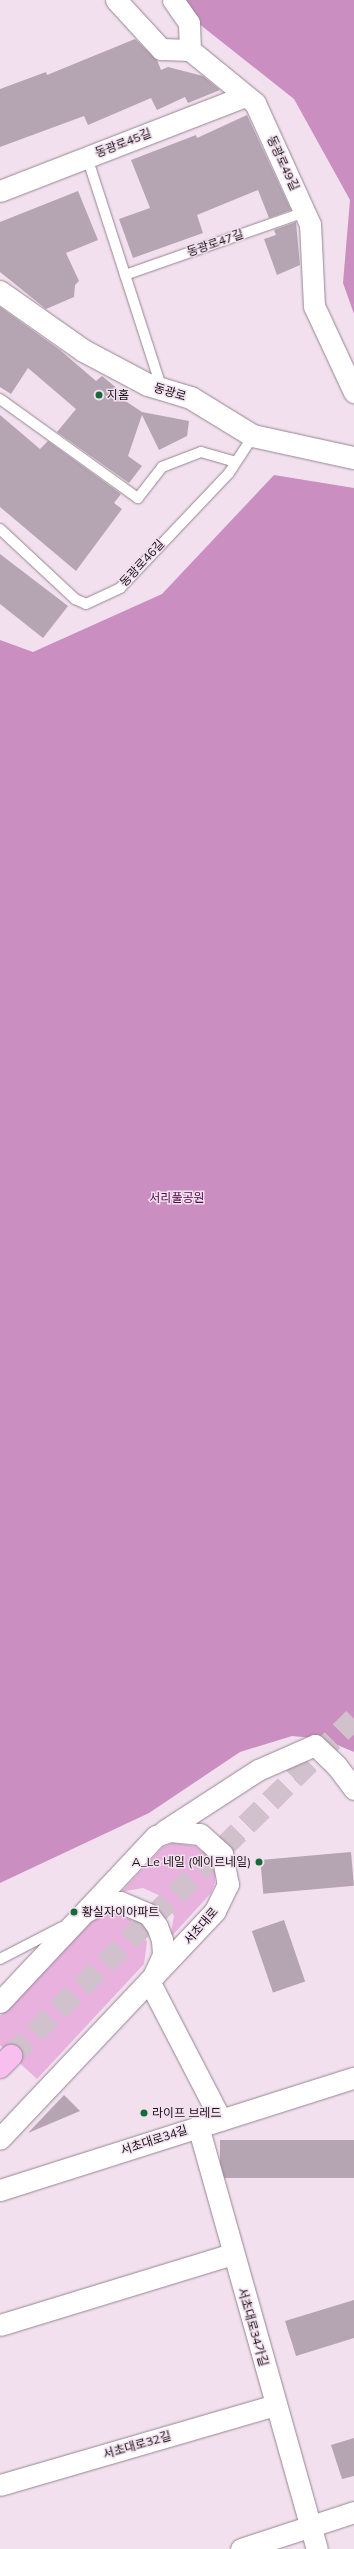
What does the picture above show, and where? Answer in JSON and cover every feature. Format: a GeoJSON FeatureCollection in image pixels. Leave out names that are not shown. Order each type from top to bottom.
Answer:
{"type":"FeatureCollection","features":[{"type":"Feature","properties":{"kind":"street"},"geometry":{"type":"LineString","coordinates":[[116,0],[161,49],[190,50],[189,23],[173,0]]}},
{"type":"Feature","properties":{"kind":"street","name":"동광로49길"},"geometry":{"type":"LineString","coordinates":[[190,50],[255,103],[310,224],[314,306],[354,392]]}},
{"type":"Feature","properties":{"kind":"street","name":"동광로45길"},"geometry":{"type":"LineString","coordinates":[[0,191],[245,96]]}},
{"type":"Feature","properties":{"kind":"street","name":"동광로"},"geometry":{"type":"LineString","coordinates":[[0,292],[84,351],[162,389],[191,398],[253,436],[354,458]]}},
{"type":"Feature","properties":{"kind":"street"},"geometry":{"type":"LineString","coordinates":[[156,1836],[258,1770],[315,1745],[336,1765],[354,1789]]}},
{"type":"Feature","properties":{"kind":"street","name":"서초대로"},"geometry":{"type":"LineString","coordinates":[[0,2002],[156,1836],[170,1831],[200,1834],[222,1854],[228,1884],[215,1911],[150,1983],[0,2138]]}},
{"type":"Feature","properties":{"kind":"street","name":"서초대로"},"geometry":{"type":"LineString","coordinates":[[80,1917],[91,1908],[120,1902],[148,1914],[162,1940],[163,1955],[150,1983]]}},
{"type":"Feature","properties":{"kind":"street"},"geometry":{"type":"LineString","coordinates":[[150,1983],[221,2120]]}},
{"type":"Feature","properties":{"kind":"street","name":"서초대로34길"},"geometry":{"type":"LineString","coordinates":[[0,2190],[198,2126],[354,2078]]}},
{"type":"Feature","properties":{"kind":"street","name":"서초대로34가길"},"geometry":{"type":"LineString","coordinates":[[198,2126],[232,2254],[317,2549]]}},
{"type":"Feature","properties":{"kind":"street"},"geometry":{"type":"LineString","coordinates":[[0,2325],[232,2254]]}},
{"type":"Feature","properties":{"kind":"street","name":"서초대로32길"},"geometry":{"type":"LineString","coordinates":[[0,2485],[275,2405]]}},
{"type":"Feature","properties":{"kind":"street"},"geometry":{"type":"LineString","coordinates":[[241,2549],[354,2512]]}},
{"type":"Feature","properties":{"kind":"lane"},"geometry":{"type":"LineString","coordinates":[[87,158],[162,389]]}},
{"type":"Feature","properties":{"kind":"lane","name":"동광로47길"},"geometry":{"type":"LineString","coordinates":[[125,275],[305,212]]}},
{"type":"Feature","properties":{"kind":"lane"},"geometry":{"type":"LineString","coordinates":[[0,399],[138,498],[162,467],[201,452],[236,462]]}},
{"type":"Feature","properties":{"kind":"lane","name":"동광로46길"},"geometry":{"type":"LineString","coordinates":[[0,528],[75,599],[86,604],[120,588],[236,462],[253,436]]}},
{"type":"Feature","properties":{"kind":"lane","name":"서초대로"},"geometry":{"type":"LineString","coordinates":[[0,1959],[80,1917]]}},
{"type":"Feature","properties":{"kind":"shaded area"},"geometry":{"type":"Polygon","coordinates":[[[173,1843],[195,1846],[204,1853],[215,1872],[215,1883],[211,1893],[170,1938],[174,1916],[163,1897],[143,1888],[121,1892],[163,1847],[173,1843]]]}},
{"type":"Feature","properties":{"kind":"shaded area"},"geometry":{"type":"Polygon","coordinates":[[[105,1914],[127,1917],[136,1923],[147,1942],[144,1964],[37,2079],[0,2045],[0,2016],[95,1918],[105,1914]]]}},
{"type":"Feature","properties":{"kind":"green space"},"geometry":{"type":"Polygon","coordinates":[[[169,0],[354,0],[354,314],[343,283],[350,200],[294,99],[169,0]]]}},
{"type":"Feature","properties":{"kind":"green space","name":"서리풀공원"},"geometry":{"type":"Polygon","coordinates":[[[274,475],[354,488],[354,1752],[323,1739],[292,1736],[240,1752],[149,1813],[0,1883],[0,640],[33,652],[162,594],[274,475]]]}},
{"type":"Feature","properties":{"kind":"building"},"geometry":{"type":"Polygon","coordinates":[[[135,39],[157,60],[161,70],[168,67],[203,76],[220,90],[188,103],[185,97],[157,110],[151,98],[88,125],[84,116],[0,147],[0,89],[46,72],[47,75],[135,39]]]}},
{"type":"Feature","properties":{"kind":"building"},"geometry":{"type":"Polygon","coordinates":[[[247,115],[291,210],[269,218],[258,190],[197,215],[203,233],[133,258],[119,219],[150,208],[131,160],[196,135],[197,138],[247,115]]]}},
{"type":"Feature","properties":{"kind":"building"},"geometry":{"type":"Polygon","coordinates":[[[78,191],[98,240],[66,253],[79,281],[75,285],[74,297],[46,309],[0,272],[0,222],[78,191]]]}},
{"type":"Feature","properties":{"kind":"building"},"geometry":{"type":"Polygon","coordinates":[[[296,222],[300,265],[277,275],[264,239],[276,235],[274,230],[296,222]]]}},
{"type":"Feature","properties":{"kind":"building"},"geometry":{"type":"Polygon","coordinates":[[[0,307],[60,350],[96,381],[102,376],[124,394],[121,398],[142,412],[189,421],[187,436],[159,450],[142,415],[128,456],[142,466],[129,483],[57,432],[76,409],[28,368],[11,394],[0,387],[0,307]]]}},
{"type":"Feature","properties":{"kind":"building"},"geometry":{"type":"Polygon","coordinates":[[[0,415],[40,449],[48,441],[121,494],[114,503],[122,509],[76,571],[0,507],[0,415]]]}},
{"type":"Feature","properties":{"kind":"building"},"geometry":{"type":"Polygon","coordinates":[[[0,554],[68,606],[43,638],[0,604],[0,554]]]}},
{"type":"Feature","properties":{"kind":"building"},"geometry":{"type":"Polygon","coordinates":[[[351,1852],[354,1886],[263,1894],[260,1860],[351,1852]]]}},
{"type":"Feature","properties":{"kind":"building"},"geometry":{"type":"Polygon","coordinates":[[[284,1920],[305,1981],[273,1993],[252,1931],[284,1920]]]}},
{"type":"Feature","properties":{"kind":"building"},"geometry":{"type":"Polygon","coordinates":[[[64,2095],[80,2111],[28,2133],[64,2095]]]}},
{"type":"Feature","properties":{"kind":"building"},"geometry":{"type":"Polygon","coordinates":[[[220,2140],[354,2140],[354,2178],[220,2178],[220,2140]]]}},
{"type":"Feature","properties":{"kind":"building"},"geometry":{"type":"Polygon","coordinates":[[[354,2300],[354,2338],[296,2356],[285,2321],[354,2300]]]}},
{"type":"Feature","properties":{"kind":"building"},"geometry":{"type":"Polygon","coordinates":[[[354,2438],[354,2476],[342,2479],[331,2445],[354,2438]]]}},
{"type":"Feature","properties":{"kind":"tunnel"},"geometry":{"type":"LineString","coordinates":[[11,2056],[354,1719]]}},
{"type":"Feature","properties":{"kind":"place","name":"지홈"},"geometry":{"type":"Point","coordinates":[99,395]}},
{"type":"Feature","properties":{"kind":"place","name":"A_Le 네일 (에이르네일)"},"geometry":{"type":"Point","coordinates":[259,1862]}},
{"type":"Feature","properties":{"kind":"place","name":"황실자이아파트"},"geometry":{"type":"Point","coordinates":[74,1912]}},
{"type":"Feature","properties":{"kind":"place","name":"라이프 브레드"},"geometry":{"type":"Point","coordinates":[144,2113]}}]}
